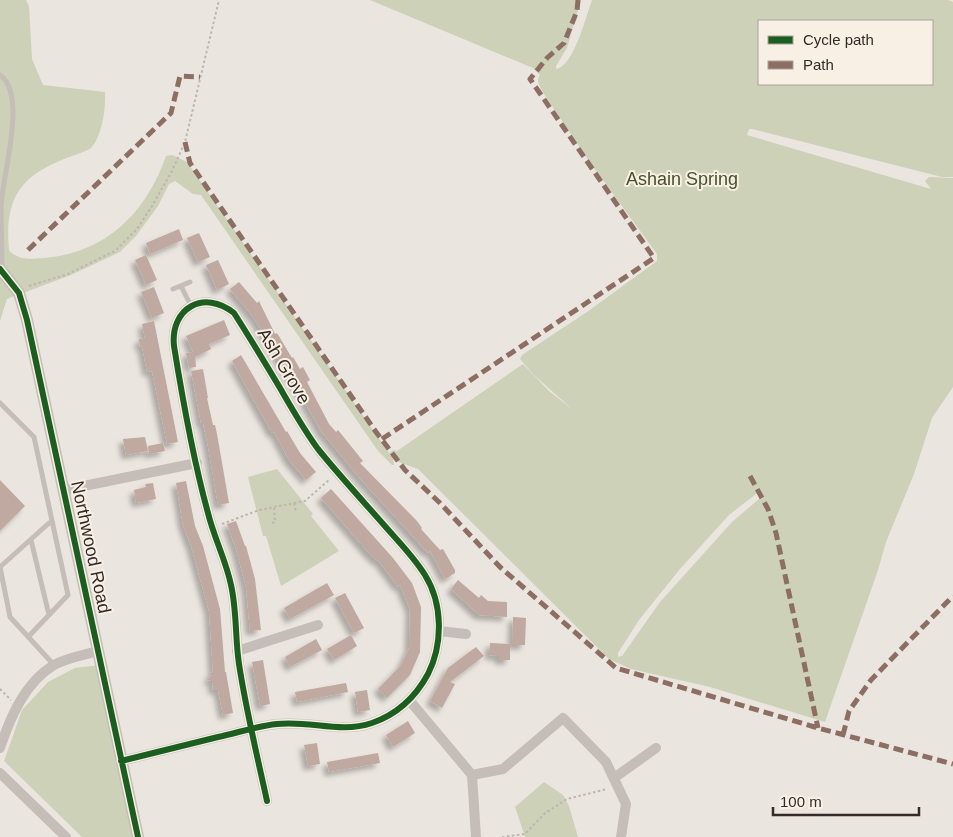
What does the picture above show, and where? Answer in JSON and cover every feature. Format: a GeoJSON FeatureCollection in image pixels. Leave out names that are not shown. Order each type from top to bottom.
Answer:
{"type":"FeatureCollection","features":[{"type":"Feature","properties":{"kind":"street","name":"Northwood Road"},"geometry":{"type":"LineString","coordinates":[[1,270],[17,291],[27,320],[138,837]]}},
{"type":"Feature","properties":{"kind":"street","name":"Ash Grove"},"geometry":{"type":"LineString","coordinates":[[121,761],[252,729],[291,723],[329,728],[364,726],[388,716],[410,701],[423,684],[436,651],[439,631],[435,601],[425,575],[410,555],[318,449],[302,426],[234,313],[213,303],[203,302],[191,306]]}},
{"type":"Feature","properties":{"kind":"street"},"geometry":{"type":"LineString","coordinates":[[191,306],[176,321],[173,337],[197,464],[212,528],[224,558],[232,588],[237,651],[267,801]]}},
{"type":"Feature","properties":{"kind":"street"},"geometry":{"type":"LineString","coordinates":[[64,490],[197,464]]}},
{"type":"Feature","properties":{"kind":"street"},"geometry":{"type":"LineString","coordinates":[[237,651],[318,625]]}},
{"type":"Feature","properties":{"kind":"street"},"geometry":{"type":"LineString","coordinates":[[439,631],[466,634]]}},
{"type":"Feature","properties":{"kind":"street"},"geometry":{"type":"LineString","coordinates":[[1,744],[17,706],[38,679],[54,665],[98,651]]}},
{"type":"Feature","properties":{"kind":"street"},"geometry":{"type":"LineString","coordinates":[[410,701],[472,774],[476,837]]}},
{"type":"Feature","properties":{"kind":"street"},"geometry":{"type":"LineString","coordinates":[[472,774],[503,769],[563,718],[606,762],[616,782],[626,804],[621,837]]}},
{"type":"Feature","properties":{"kind":"street"},"geometry":{"type":"LineString","coordinates":[[616,782],[656,748]]}},
{"type":"Feature","properties":{"kind":"street"},"geometry":{"type":"LineString","coordinates":[[0,773],[66,837]]}},
{"type":"Feature","properties":{"kind":"lane"},"geometry":{"type":"LineString","coordinates":[[0,75],[11,91],[13,133],[1,204],[1,270]]}},
{"type":"Feature","properties":{"kind":"lane"},"geometry":{"type":"LineString","coordinates":[[173,289],[190,282]]}},
{"type":"Feature","properties":{"kind":"lane"},"geometry":{"type":"LineString","coordinates":[[181,286],[191,306]]}},
{"type":"Feature","properties":{"kind":"lane"},"geometry":{"type":"LineString","coordinates":[[0,403],[34,437],[68,595],[29,636]]}},
{"type":"Feature","properties":{"kind":"lane"},"geometry":{"type":"LineString","coordinates":[[52,523],[49,523],[0,567],[10,618],[29,636],[54,665]]}},
{"type":"Feature","properties":{"kind":"lane"},"geometry":{"type":"LineString","coordinates":[[31,540],[49,615]]}},
{"type":"Feature","properties":{"kind":"path"},"geometry":{"type":"LineString","coordinates":[[17,291],[42,281],[68,274],[102,258],[115,251],[137,229],[164,187],[184,142],[219,0]]}},
{"type":"Feature","properties":{"kind":"path"},"geometry":{"type":"LineString","coordinates":[[212,528],[259,510],[305,501],[338,472]]}},
{"type":"Feature","properties":{"kind":"path"},"geometry":{"type":"LineString","coordinates":[[294,503],[296,512]]}},
{"type":"Feature","properties":{"kind":"path"},"geometry":{"type":"LineString","coordinates":[[272,524],[275,522],[274,507]]}},
{"type":"Feature","properties":{"kind":"path"},"geometry":{"type":"LineString","coordinates":[[0,689],[17,706]]}},
{"type":"Feature","properties":{"kind":"path"},"geometry":{"type":"LineString","coordinates":[[502,837],[525,834],[544,814],[567,799],[616,782]]}},
{"type":"Feature","properties":{"kind":"green space","name":"Ashain Spring"},"geometry":{"type":"Polygon","coordinates":[[[0,0],[26,0],[29,6],[32,59],[43,85],[105,92],[104,114],[98,138],[90,149],[43,169],[22,186],[11,208],[8,234],[9,250],[21,258],[44,258],[66,255],[105,239],[121,227],[135,212],[158,177],[166,156],[172,155],[187,162],[389,453],[393,450],[397,451],[523,364],[549,391],[573,410],[534,375],[520,359],[522,355],[587,312],[657,261],[657,254],[589,161],[544,94],[538,82],[540,75],[533,68],[370,0],[581,0],[567,48],[556,69],[562,66],[574,50],[592,0],[948,0],[953,2],[953,177],[942,177],[752,129],[749,129],[747,135],[931,189],[925,181],[929,177],[953,178],[953,387],[932,418],[914,474],[886,542],[825,722],[710,687],[631,669],[609,659],[418,469],[396,461],[393,458],[394,465],[392,465],[378,451],[201,195],[193,194],[175,181],[169,184],[158,206],[136,236],[120,252],[71,275],[7,299],[0,321],[0,0]],[[756,494],[729,515],[680,569],[639,620],[618,653],[618,657],[622,656],[660,602],[732,522],[760,498],[756,494]]]}},
{"type":"Feature","properties":{"kind":"green space"},"geometry":{"type":"Polygon","coordinates":[[[277,469],[313,514],[311,516],[339,551],[281,586],[266,536],[263,536],[248,477],[277,469]]]}},
{"type":"Feature","properties":{"kind":"green space"},"geometry":{"type":"Polygon","coordinates":[[[99,665],[135,837],[82,837],[4,761],[22,710],[48,682],[75,668],[99,665]]]}},
{"type":"Feature","properties":{"kind":"green space"},"geometry":{"type":"Polygon","coordinates":[[[544,782],[563,795],[569,806],[578,837],[525,837],[515,807],[544,782]]]}},
{"type":"Feature","properties":{"kind":"building"},"geometry":{"type":"Polygon","coordinates":[[[179,229],[183,240],[150,254],[146,243],[179,229]]]}},
{"type":"Feature","properties":{"kind":"building"},"geometry":{"type":"Polygon","coordinates":[[[199,233],[210,257],[198,262],[187,238],[199,233]]]}},
{"type":"Feature","properties":{"kind":"building"},"geometry":{"type":"Polygon","coordinates":[[[146,255],[157,280],[146,285],[135,260],[146,255]]]}},
{"type":"Feature","properties":{"kind":"building"},"geometry":{"type":"Polygon","coordinates":[[[218,260],[229,284],[217,290],[206,265],[218,260]]]}},
{"type":"Feature","properties":{"kind":"building"},"geometry":{"type":"Polygon","coordinates":[[[239,282],[257,303],[259,301],[275,334],[277,333],[300,369],[303,367],[310,380],[307,382],[329,424],[336,432],[338,430],[363,461],[360,463],[417,521],[421,529],[440,550],[443,549],[455,573],[445,579],[430,551],[428,553],[416,540],[357,475],[321,431],[254,318],[230,289],[239,282]]]}},
{"type":"Feature","properties":{"kind":"building"},"geometry":{"type":"Polygon","coordinates":[[[154,287],[164,313],[152,318],[141,292],[154,287]]]}},
{"type":"Feature","properties":{"kind":"building"},"geometry":{"type":"Polygon","coordinates":[[[224,320],[230,335],[209,344],[211,349],[195,357],[196,367],[189,368],[186,353],[193,352],[186,336],[224,320]]]}},
{"type":"Feature","properties":{"kind":"building"},"geometry":{"type":"Polygon","coordinates":[[[154,321],[178,442],[167,444],[152,371],[147,372],[139,339],[145,338],[142,324],[154,321]]]}},
{"type":"Feature","properties":{"kind":"building"},"geometry":{"type":"Polygon","coordinates":[[[241,355],[286,432],[316,472],[306,480],[289,460],[274,432],[272,433],[232,361],[241,355]]]}},
{"type":"Feature","properties":{"kind":"building"},"geometry":{"type":"Polygon","coordinates":[[[203,369],[207,398],[217,434],[229,503],[218,505],[208,446],[203,423],[201,423],[191,371],[203,369]]]}},
{"type":"Feature","properties":{"kind":"building"},"geometry":{"type":"Polygon","coordinates":[[[145,437],[148,451],[126,455],[123,439],[145,437]]]}},
{"type":"Feature","properties":{"kind":"building"},"geometry":{"type":"Polygon","coordinates":[[[163,443],[165,451],[149,454],[148,446],[163,443]]]}},
{"type":"Feature","properties":{"kind":"building"},"geometry":{"type":"Polygon","coordinates":[[[0,480],[25,506],[0,531],[0,480]]]}},
{"type":"Feature","properties":{"kind":"building"},"geometry":{"type":"Polygon","coordinates":[[[186,481],[195,526],[203,546],[220,609],[225,672],[233,713],[223,715],[218,690],[213,690],[212,681],[207,680],[211,676],[210,673],[213,672],[209,611],[191,546],[183,525],[176,483],[186,481]]]}},
{"type":"Feature","properties":{"kind":"building"},"geometry":{"type":"Polygon","coordinates":[[[153,483],[156,499],[136,503],[134,490],[146,487],[145,484],[153,483]]]}},
{"type":"Feature","properties":{"kind":"building"},"geometry":{"type":"Polygon","coordinates":[[[331,489],[393,558],[412,583],[421,607],[420,652],[410,675],[387,698],[378,689],[401,665],[409,648],[410,609],[400,585],[398,587],[378,560],[368,552],[321,498],[331,489]]]}},
{"type":"Feature","properties":{"kind":"building"},"geometry":{"type":"Polygon","coordinates":[[[236,521],[246,546],[255,579],[261,630],[250,631],[246,587],[227,524],[236,521]]]}},
{"type":"Feature","properties":{"kind":"building"},"geometry":{"type":"Polygon","coordinates":[[[458,580],[479,598],[481,595],[488,601],[507,602],[507,617],[479,615],[451,589],[458,580]]]}},
{"type":"Feature","properties":{"kind":"building"},"geometry":{"type":"Polygon","coordinates":[[[327,583],[334,595],[290,619],[284,608],[327,583]]]}},
{"type":"Feature","properties":{"kind":"building"},"geometry":{"type":"Polygon","coordinates":[[[345,593],[364,628],[354,633],[335,598],[345,593]]]}},
{"type":"Feature","properties":{"kind":"building"},"geometry":{"type":"Polygon","coordinates":[[[513,617],[526,618],[525,645],[512,645],[513,617]]]}},
{"type":"Feature","properties":{"kind":"building"},"geometry":{"type":"Polygon","coordinates":[[[351,635],[357,646],[334,660],[327,649],[351,635]]]}},
{"type":"Feature","properties":{"kind":"building"},"geometry":{"type":"Polygon","coordinates":[[[316,639],[322,650],[290,667],[285,657],[316,639]]]}},
{"type":"Feature","properties":{"kind":"building"},"geometry":{"type":"Polygon","coordinates":[[[490,643],[510,644],[510,660],[499,660],[499,656],[489,655],[490,643]]]}},
{"type":"Feature","properties":{"kind":"building"},"geometry":{"type":"Polygon","coordinates":[[[476,647],[484,656],[450,682],[455,684],[442,708],[430,701],[448,668],[476,647]]]}},
{"type":"Feature","properties":{"kind":"building"},"geometry":{"type":"Polygon","coordinates":[[[263,660],[270,704],[260,706],[252,662],[263,660]]]}},
{"type":"Feature","properties":{"kind":"building"},"geometry":{"type":"Polygon","coordinates":[[[346,683],[348,692],[297,702],[295,692],[346,683]]]}},
{"type":"Feature","properties":{"kind":"building"},"geometry":{"type":"Polygon","coordinates":[[[367,690],[370,710],[358,712],[355,692],[367,690]]]}},
{"type":"Feature","properties":{"kind":"building"},"geometry":{"type":"Polygon","coordinates":[[[408,721],[415,733],[393,747],[386,735],[408,721]]]}},
{"type":"Feature","properties":{"kind":"building"},"geometry":{"type":"Polygon","coordinates":[[[317,743],[320,764],[308,766],[304,745],[317,743]]]}},
{"type":"Feature","properties":{"kind":"building"},"geometry":{"type":"Polygon","coordinates":[[[378,753],[380,763],[329,772],[327,762],[378,753]]]}},
{"type":"Feature","properties":{"kind":"marked path"},"geometry":{"type":"LineString","coordinates":[[382,439],[654,258],[530,79],[547,58],[564,43],[577,11],[578,0]]}},
{"type":"Feature","properties":{"kind":"marked path"},"geometry":{"type":"LineString","coordinates":[[28,250],[171,113],[180,76],[200,77]]}},
{"type":"Feature","properties":{"kind":"marked path"},"geometry":{"type":"LineString","coordinates":[[185,142],[190,163],[376,432],[405,470],[440,503],[500,567],[616,668],[818,728],[953,764]]}},
{"type":"Feature","properties":{"kind":"marked path"},"geometry":{"type":"LineString","coordinates":[[750,476],[768,509],[776,533],[818,728]]}},
{"type":"Feature","properties":{"kind":"marked path"},"geometry":{"type":"LineString","coordinates":[[843,735],[849,711],[871,680],[953,596]]}},
{"type":"Feature","properties":{"kind":"cycle path"},"geometry":{"type":"LineString","coordinates":[[0,269],[19,293],[27,320],[138,837]]}},
{"type":"Feature","properties":{"kind":"cycle path"},"geometry":{"type":"LineString","coordinates":[[121,761],[225,735],[247,730],[255,728],[270,725],[289,723],[348,727],[372,723],[398,710],[411,698],[428,674],[436,650],[439,624],[438,611],[431,586],[425,575],[406,549],[318,449],[234,313],[223,306],[211,303],[191,306],[183,313],[177,321],[174,333],[174,346],[198,472],[211,522],[231,585],[242,681],[248,715],[252,732],[267,801]]}}]}
